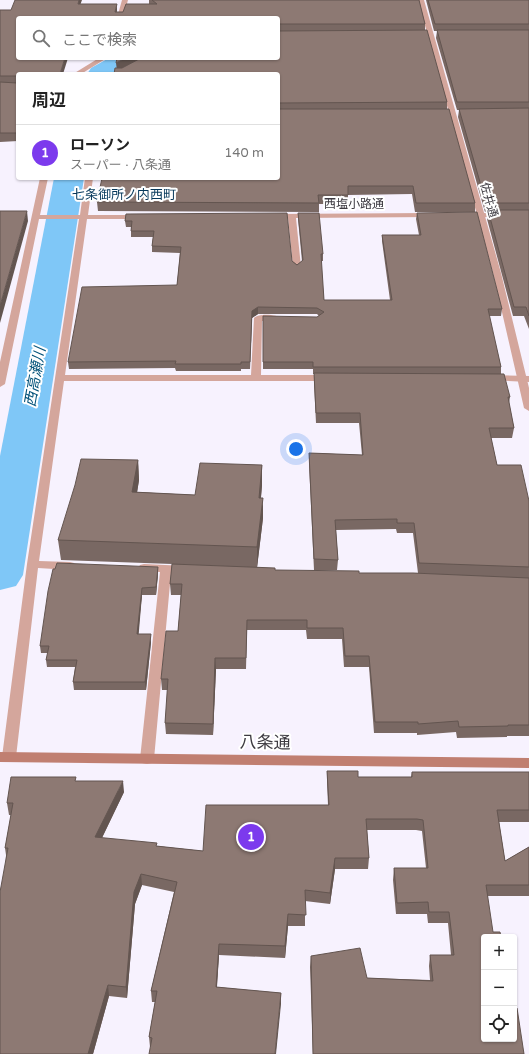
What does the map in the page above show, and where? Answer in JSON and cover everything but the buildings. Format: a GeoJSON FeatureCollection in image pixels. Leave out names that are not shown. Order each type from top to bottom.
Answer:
{"type":"FeatureCollection","features":[{"type":"Feature","properties":{"kind":"main road","name":"八条通"},"geometry":{"type":"LineString","coordinates":[[5,757],[529,763]]}},
{"type":"Feature","properties":{"kind":"street"},"geometry":{"type":"LineString","coordinates":[[121,16],[125,0]]}},
{"type":"Feature","properties":{"kind":"street","name":"佐井通"},"geometry":{"type":"LineString","coordinates":[[421,0],[434,34],[456,113],[480,215],[526,378],[529,408]]}},
{"type":"Feature","properties":{"kind":"street"},"geometry":{"type":"LineString","coordinates":[[422,34],[434,34]]}},
{"type":"Feature","properties":{"kind":"street"},"geometry":{"type":"LineString","coordinates":[[80,72],[100,60]]}},
{"type":"Feature","properties":{"kind":"street"},"geometry":{"type":"LineString","coordinates":[[444,113],[456,113]]}},
{"type":"Feature","properties":{"kind":"street"},"geometry":{"type":"LineString","coordinates":[[0,384],[44,180]]}},
{"type":"Feature","properties":{"kind":"street"},"geometry":{"type":"LineString","coordinates":[[5,757],[89,180]]}},
{"type":"Feature","properties":{"kind":"street","name":"西塩小路通"},"geometry":{"type":"LineString","coordinates":[[267,216],[441,215]]}},
{"type":"Feature","properties":{"kind":"street"},"geometry":{"type":"LineString","coordinates":[[464,215],[529,215]]}},
{"type":"Feature","properties":{"kind":"street"},"geometry":{"type":"LineString","coordinates":[[292,216],[296,266]]}},
{"type":"Feature","properties":{"kind":"street"},"geometry":{"type":"LineString","coordinates":[[35,217],[148,217]]}},
{"type":"Feature","properties":{"kind":"street"},"geometry":{"type":"LineString","coordinates":[[256,378],[258,318],[288,319]]}},
{"type":"Feature","properties":{"kind":"street"},"geometry":{"type":"LineString","coordinates":[[60,378],[335,378]]}},
{"type":"Feature","properties":{"kind":"street"},"geometry":{"type":"LineString","coordinates":[[483,378],[526,378]]}},
{"type":"Feature","properties":{"kind":"street"},"geometry":{"type":"LineString","coordinates":[[33,564],[80,566]]}},
{"type":"Feature","properties":{"kind":"street"},"geometry":{"type":"LineString","coordinates":[[135,568],[197,570]]}},
{"type":"Feature","properties":{"kind":"street"},"geometry":{"type":"LineString","coordinates":[[146,759],[166,569]]}},
{"type":"Feature","properties":{"kind":"waterway","name":"西高瀬川"},"geometry":{"type":"LineString","coordinates":[[104,72],[124,60]]}},
{"type":"Feature","properties":{"kind":"waterway","name":"西高瀬川"},"geometry":{"type":"LineString","coordinates":[[0,575],[69,180]]}},
{"type":"Feature","properties":{"kind":"place","name":"ローソン"},"geometry":{"type":"Point","coordinates":[251,837]}},
{"type":"Feature","properties":{"kind":"district","name":"七条御所ノ内西町"},"geometry":{"type":"Point","coordinates":[124,194]}}]}
